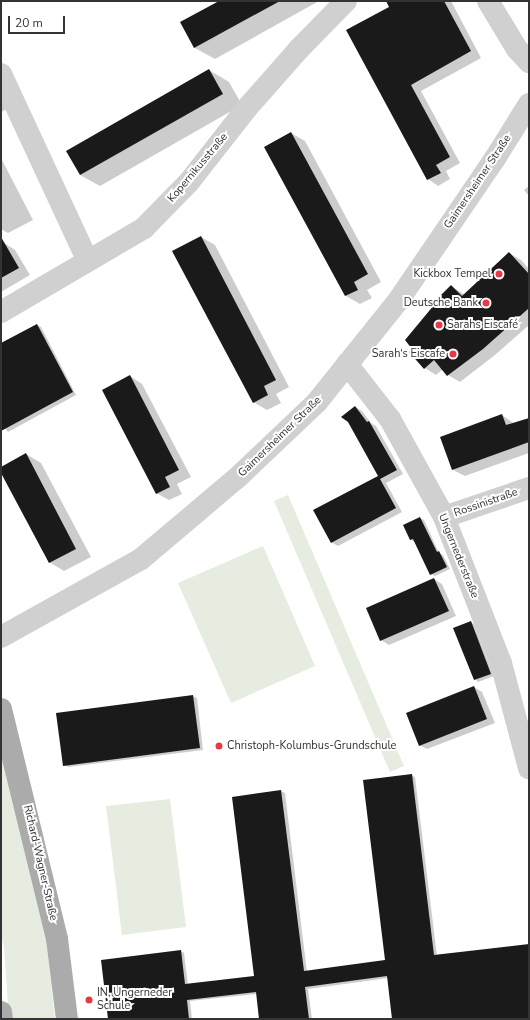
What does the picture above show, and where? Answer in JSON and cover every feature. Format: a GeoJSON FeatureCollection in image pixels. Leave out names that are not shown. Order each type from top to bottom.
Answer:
{"type":"FeatureCollection","features":[{"type":"Feature","properties":{"kind":"main road","name":"Richard-Wagner-Straße"},"geometry":{"type":"LineString","coordinates":[[1,709],[38,852],[57,939],[67,1019]]}},
{"type":"Feature","properties":{"kind":"main road"},"geometry":{"type":"LineString","coordinates":[[1,1012],[2,1019]]}},
{"type":"Feature","properties":{"kind":"street","name":"Kopernikusstraße"},"geometry":{"type":"LineString","coordinates":[[1,312],[144,228],[189,182],[247,108],[299,49],[346,1]]}},
{"type":"Feature","properties":{"kind":"street"},"geometry":{"type":"LineString","coordinates":[[488,1],[517,49],[529,62]]}},
{"type":"Feature","properties":{"kind":"street"},"geometry":{"type":"LineString","coordinates":[[1,74],[88,261]]}},
{"type":"Feature","properties":{"kind":"street","name":"Gaimersheimer Straße"},"geometry":{"type":"LineString","coordinates":[[1,637],[141,559],[237,478],[317,402],[398,301],[494,160],[529,104]]}},
{"type":"Feature","properties":{"kind":"street","name":"Ungernederstraße"},"geometry":{"type":"LineString","coordinates":[[347,364],[390,418],[444,517],[501,663],[529,768]]}},
{"type":"Feature","properties":{"kind":"street","name":"Rossinistraße"},"geometry":{"type":"LineString","coordinates":[[444,517],[529,488]]}},
{"type":"Feature","properties":{"kind":"shaded area"},"geometry":{"type":"Polygon","coordinates":[[[288,495],[404,766],[390,772],[274,501],[288,495]]]}},
{"type":"Feature","properties":{"kind":"shaded area"},"geometry":{"type":"Polygon","coordinates":[[[263,546],[315,666],[231,703],[178,583],[263,546]]]}},
{"type":"Feature","properties":{"kind":"shaded area"},"geometry":{"type":"Polygon","coordinates":[[[1,755],[44,920],[55,1019],[9,1019],[4,947],[1,936],[1,755]]]}},
{"type":"Feature","properties":{"kind":"shaded area"},"geometry":{"type":"Polygon","coordinates":[[[170,799],[186,927],[122,935],[106,806],[170,799]]]}},
{"type":"Feature","properties":{"kind":"building"},"geometry":{"type":"Polygon","coordinates":[[[219,1],[280,1],[194,48],[180,22],[219,1]]]}},
{"type":"Feature","properties":{"kind":"building"},"geometry":{"type":"Polygon","coordinates":[[[386,1],[444,1],[471,51],[411,85],[450,157],[436,165],[441,173],[427,180],[346,30],[389,7],[386,1]]]}},
{"type":"Feature","properties":{"kind":"building"},"geometry":{"type":"Polygon","coordinates":[[[209,69],[223,94],[80,175],[66,151],[209,69]]]}},
{"type":"Feature","properties":{"kind":"building"},"geometry":{"type":"Polygon","coordinates":[[[291,132],[368,274],[354,282],[358,290],[345,296],[264,147],[291,132]]]}},
{"type":"Feature","properties":{"kind":"building"},"geometry":{"type":"Polygon","coordinates":[[[201,236],[276,380],[264,386],[268,395],[253,403],[172,251],[201,236]]]}},
{"type":"Feature","properties":{"kind":"building"},"geometry":{"type":"Polygon","coordinates":[[[1,237],[19,268],[1,278],[1,237]]]}},
{"type":"Feature","properties":{"kind":"building"},"geometry":{"type":"Polygon","coordinates":[[[509,252],[529,274],[529,308],[483,349],[447,376],[434,360],[424,369],[409,352],[412,349],[405,340],[439,299],[438,298],[451,285],[462,296],[509,252]]]}},
{"type":"Feature","properties":{"kind":"building"},"geometry":{"type":"Polygon","coordinates":[[[37,324],[73,392],[1,431],[1,343],[37,324]]]}},
{"type":"Feature","properties":{"kind":"building"},"geometry":{"type":"Polygon","coordinates":[[[130,375],[179,470],[165,477],[170,487],[156,494],[102,390],[130,375]]]}},
{"type":"Feature","properties":{"kind":"building"},"geometry":{"type":"Polygon","coordinates":[[[355,406],[367,422],[369,421],[397,470],[380,479],[396,508],[331,543],[313,510],[378,476],[348,422],[341,417],[355,406]]]}},
{"type":"Feature","properties":{"kind":"building"},"geometry":{"type":"Polygon","coordinates":[[[502,414],[506,425],[529,418],[529,442],[452,470],[440,437],[502,414]]]}},
{"type":"Feature","properties":{"kind":"building"},"geometry":{"type":"Polygon","coordinates":[[[26,453],[76,549],[49,563],[1,473],[1,467],[26,453]]]}},
{"type":"Feature","properties":{"kind":"building"},"geometry":{"type":"Polygon","coordinates":[[[420,517],[437,552],[439,551],[447,567],[430,575],[413,539],[410,540],[403,525],[420,517]]]}},
{"type":"Feature","properties":{"kind":"building"},"geometry":{"type":"Polygon","coordinates":[[[434,578],[449,611],[380,641],[366,608],[434,578]]]}},
{"type":"Feature","properties":{"kind":"building"},"geometry":{"type":"Polygon","coordinates":[[[471,621],[491,674],[474,680],[453,628],[471,621]]]}},
{"type":"Feature","properties":{"kind":"building"},"geometry":{"type":"Polygon","coordinates":[[[474,686],[487,719],[419,746],[406,713],[474,686]]]}},
{"type":"Feature","properties":{"kind":"building"},"geometry":{"type":"Polygon","coordinates":[[[193,695],[200,748],[63,766],[56,713],[193,695]]]}},
{"type":"Feature","properties":{"kind":"building"},"geometry":{"type":"Polygon","coordinates":[[[412,774],[434,955],[529,944],[529,1019],[392,1019],[387,976],[305,987],[309,1019],[259,1019],[256,992],[187,1000],[189,1019],[108,1019],[101,960],[181,950],[185,984],[254,976],[232,797],[281,790],[304,971],[385,960],[363,780],[412,774]]]}},
{"type":"Feature","properties":{"kind":"place","name":"Kickbox Tempel"},"geometry":{"type":"Point","coordinates":[499,274]}},
{"type":"Feature","properties":{"kind":"place","name":"Deutsche Bank"},"geometry":{"type":"Point","coordinates":[486,303]}},
{"type":"Feature","properties":{"kind":"place","name":"Sarahs Eiscafé"},"geometry":{"type":"Point","coordinates":[439,325]}},
{"type":"Feature","properties":{"kind":"place","name":"Sarah‘s Eiscafe"},"geometry":{"type":"Point","coordinates":[453,354]}},
{"type":"Feature","properties":{"kind":"place","name":"Christoph-Kolumbus-Grundschule"},"geometry":{"type":"Point","coordinates":[219,746]}},
{"type":"Feature","properties":{"kind":"place","name":"IN, Ungerneder Schule"},"geometry":{"type":"Point","coordinates":[89,1000]}}]}
